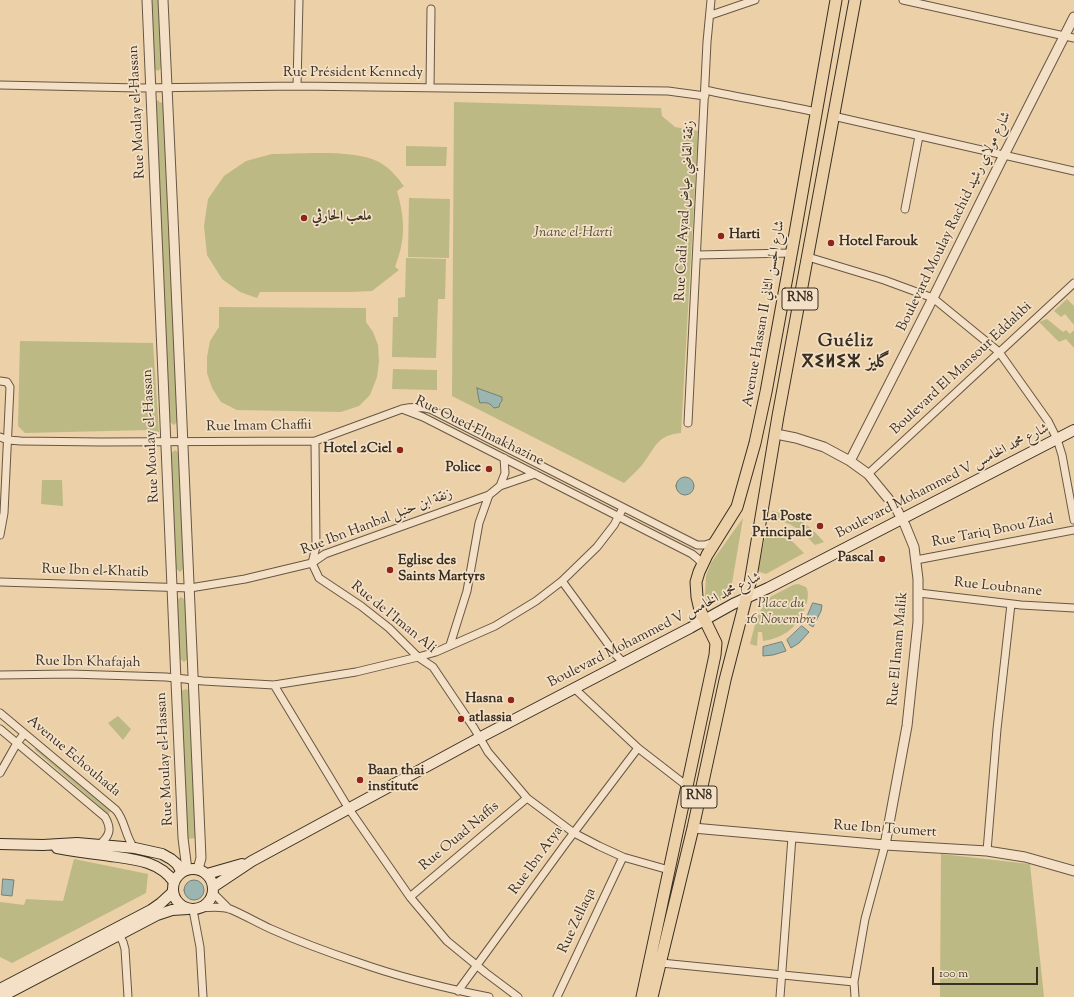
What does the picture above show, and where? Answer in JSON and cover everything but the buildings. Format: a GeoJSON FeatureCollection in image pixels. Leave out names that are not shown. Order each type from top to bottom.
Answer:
{"type":"FeatureCollection","features":[{"type":"Feature","properties":{"kind":"main road","name":"Avenue Hassan II شارع الحسن الثاني"},"geometry":{"type":"LineString","coordinates":[[704,620],[696,591],[699,572],[702,564],[738,507],[751,460],[766,392],[836,0]]}},
{"type":"Feature","properties":{"kind":"main road","name":"RN8"},"geometry":{"type":"LineString","coordinates":[[652,997],[693,828],[725,680],[747,597],[759,538],[776,434],[855,0]]}},
{"type":"Feature","properties":{"kind":"main road","name":"Boulevard Mohammed V شارع محمد الخامس"},"geometry":{"type":"LineString","coordinates":[[213,890],[252,861],[479,738],[747,597],[768,588],[1074,430]]}},
{"type":"Feature","properties":{"kind":"main road","name":"RN8"},"geometry":{"type":"LineString","coordinates":[[642,997],[715,655],[716,644],[704,620]]}},
{"type":"Feature","properties":{"kind":"main road"},"geometry":{"type":"LineString","coordinates":[[0,844],[99,844],[134,848],[162,854],[185,871],[203,872],[211,879],[213,890],[208,904],[194,909],[172,910],[157,915],[1,997]]}},
{"type":"Feature","properties":{"kind":"main road"},"geometry":{"type":"LineString","coordinates":[[44,845],[76,852],[142,861],[168,874],[173,887],[174,898],[178,903],[194,909]]}},
{"type":"Feature","properties":{"kind":"main road","name":"Boulevard Mohammed V شارع محمد الخامس"},"geometry":{"type":"LineString","coordinates":[[203,872],[252,861]]}},
{"type":"Feature","properties":{"kind":"main road"},"geometry":{"type":"LineString","coordinates":[[0,989],[151,910],[161,903],[173,887],[176,878],[185,871]]}},
{"type":"Feature","properties":{"kind":"street","name":"Rue Moulay el-Hassan"},"geometry":{"type":"LineString","coordinates":[[147,0],[185,871]]}},
{"type":"Feature","properties":{"kind":"street","name":"Rue Moulay el-Hassan"},"geometry":{"type":"LineString","coordinates":[[163,0],[201,858],[203,872]]}},
{"type":"Feature","properties":{"kind":"street"},"geometry":{"type":"LineString","coordinates":[[297,86],[299,0]]}},
{"type":"Feature","properties":{"kind":"street","name":"Rue Cadi Ayad زنقة القاضي عياض"},"geometry":{"type":"LineString","coordinates":[[688,423],[707,42],[711,0]]}},
{"type":"Feature","properties":{"kind":"street"},"geometry":{"type":"LineString","coordinates":[[710,15],[755,0]]}},
{"type":"Feature","properties":{"kind":"street"},"geometry":{"type":"LineString","coordinates":[[903,0],[1074,38]]}},
{"type":"Feature","properties":{"kind":"street"},"geometry":{"type":"LineString","coordinates":[[430,88],[431,10]]}},
{"type":"Feature","properties":{"kind":"street","name":"Boulevard Moulay Rachid شارع مولاي رشيد"},"geometry":{"type":"LineString","coordinates":[[850,461],[1074,17]]}},
{"type":"Feature","properties":{"kind":"street","name":"Rue Président Kennedy"},"geometry":{"type":"LineString","coordinates":[[0,85],[151,88],[297,86],[668,91],[705,93],[764,101],[816,112]]}},
{"type":"Feature","properties":{"kind":"street"},"geometry":{"type":"LineString","coordinates":[[833,116],[1074,172]]}},
{"type":"Feature","properties":{"kind":"street"},"geometry":{"type":"LineString","coordinates":[[905,209],[919,136]]}},
{"type":"Feature","properties":{"kind":"street"},"geometry":{"type":"LineString","coordinates":[[697,255],[791,253]]}},
{"type":"Feature","properties":{"kind":"street"},"geometry":{"type":"LineString","coordinates":[[808,257],[884,280],[933,298],[999,352],[1048,421],[1057,439],[1062,455],[1074,520]]}},
{"type":"Feature","properties":{"kind":"street","name":"Boulevard El Mansour Eddahbi"},"geometry":{"type":"LineString","coordinates":[[868,474],[1074,283]]}},
{"type":"Feature","properties":{"kind":"street"},"geometry":{"type":"LineString","coordinates":[[0,535],[8,440],[10,387],[3,381]]}},
{"type":"Feature","properties":{"kind":"street","name":"Rue Oued Elmakhazine"},"geometry":{"type":"LineString","coordinates":[[402,409],[415,407],[430,409],[697,545],[705,546],[716,541]]}},
{"type":"Feature","properties":{"kind":"street","name":"Rue Imam Chaffii"},"geometry":{"type":"LineString","coordinates":[[0,437],[8,440],[101,442],[315,441],[402,409]]}},
{"type":"Feature","properties":{"kind":"street","name":"Rue Oued Elmakhazine"},"geometry":{"type":"LineString","coordinates":[[402,409],[423,417],[619,516],[692,554],[702,564]]}},
{"type":"Feature","properties":{"kind":"street","name":"Rue El Imam Malik"},"geometry":{"type":"LineString","coordinates":[[776,434],[796,438],[824,447],[850,461],[868,474],[896,508],[910,535],[916,560],[919,593],[918,622],[907,726],[885,845]]}},
{"type":"Feature","properties":{"kind":"street"},"geometry":{"type":"LineString","coordinates":[[312,563],[316,547],[315,441]]}},
{"type":"Feature","properties":{"kind":"street"},"geometry":{"type":"LineString","coordinates":[[500,486],[505,473],[504,458]]}},
{"type":"Feature","properties":{"kind":"street","name":"Rue Ibn Hanbal زنقة ابن حنبل"},"geometry":{"type":"LineString","coordinates":[[190,588],[245,579],[312,563],[325,554],[489,495],[500,486],[535,474]]}},
{"type":"Feature","properties":{"kind":"street"},"geometry":{"type":"LineString","coordinates":[[450,645],[467,591],[479,523],[489,495]]}},
{"type":"Feature","properties":{"kind":"street","name":"Rue Ibn Khafajah"},"geometry":{"type":"LineString","coordinates":[[0,675],[70,674],[176,678],[274,685],[356,672],[418,657],[436,652],[495,626],[536,601],[562,581],[597,546],[614,525],[623,508]]}},
{"type":"Feature","properties":{"kind":"street","name":"Rue Tariq Bnou Ziad"},"geometry":{"type":"LineString","coordinates":[[916,560],[1074,530]]}},
{"type":"Feature","properties":{"kind":"street","name":"Rue de l'Iman Ali"},"geometry":{"type":"LineString","coordinates":[[312,563],[319,578],[362,606],[389,628],[418,657],[433,667],[474,728],[488,752],[528,798],[574,833],[599,846],[623,857],[669,870]]}},
{"type":"Feature","properties":{"kind":"street"},"geometry":{"type":"LineString","coordinates":[[562,581],[616,655],[623,662]]}},
{"type":"Feature","properties":{"kind":"street","name":"Rue Ibn el-Khatib"},"geometry":{"type":"LineString","coordinates":[[0,582],[190,588]]}},
{"type":"Feature","properties":{"kind":"street","name":"Rue Loubnane"},"geometry":{"type":"LineString","coordinates":[[919,593],[1010,604],[1074,608]]}},
{"type":"Feature","properties":{"kind":"street"},"geometry":{"type":"LineString","coordinates":[[987,851],[997,729],[1010,604]]}},
{"type":"Feature","properties":{"kind":"street"},"geometry":{"type":"LineString","coordinates":[[274,685],[348,808],[410,897],[447,941],[518,997]]}},
{"type":"Feature","properties":{"kind":"street"},"geometry":{"type":"LineString","coordinates":[[574,688],[638,748],[687,786]]}},
{"type":"Feature","properties":{"kind":"street","name":"Avenue Echouhada"},"geometry":{"type":"LineString","coordinates":[[0,713],[120,814],[128,840],[134,848]]}},
{"type":"Feature","properties":{"kind":"street","name":"Avenue Echouhada"},"geometry":{"type":"LineString","coordinates":[[0,729],[105,817],[109,823],[108,834],[105,840],[99,844]]}},
{"type":"Feature","properties":{"kind":"street"},"geometry":{"type":"LineString","coordinates":[[0,773],[17,743],[24,734]]}},
{"type":"Feature","properties":{"kind":"street","name":"Rue Ibn Atya"},"geometry":{"type":"LineString","coordinates":[[458,991],[638,748]]}},
{"type":"Feature","properties":{"kind":"street","name":"Rue Ouad Naffis"},"geometry":{"type":"LineString","coordinates":[[410,897],[528,798]]}},
{"type":"Feature","properties":{"kind":"street","name":"Rue Ibn Toumert"},"geometry":{"type":"LineString","coordinates":[[693,828],[885,845],[987,851],[1025,857],[1074,871]]}},
{"type":"Feature","properties":{"kind":"street"},"geometry":{"type":"LineString","coordinates":[[780,997],[792,837]]}},
{"type":"Feature","properties":{"kind":"street"},"geometry":{"type":"LineString","coordinates":[[855,997],[854,982],[865,919],[885,845]]}},
{"type":"Feature","properties":{"kind":"street","name":"Rue Zellaqa"},"geometry":{"type":"LineString","coordinates":[[557,997],[623,857]]}},
{"type":"Feature","properties":{"kind":"street"},"geometry":{"type":"LineString","coordinates":[[213,890],[229,909]]}},
{"type":"Feature","properties":{"kind":"street"},"geometry":{"type":"LineString","coordinates":[[203,997],[200,947],[194,909],[211,907],[229,909],[271,929],[316,947],[402,976],[486,997]]}},
{"type":"Feature","properties":{"kind":"street"},"geometry":{"type":"LineString","coordinates":[[119,935],[126,949],[128,997]]}},
{"type":"Feature","properties":{"kind":"street"},"geometry":{"type":"LineString","coordinates":[[661,963],[854,982]]}},
{"type":"Feature","properties":{"kind":"green space"},"geometry":{"type":"Polygon","coordinates":[[[150,0],[159,0],[161,68],[158,71],[153,68],[150,0]]]}},
{"type":"Feature","properties":{"kind":"green space"},"geometry":{"type":"Polygon","coordinates":[[[159,100],[159,102],[164,103],[178,421],[174,425],[169,421],[154,103],[159,100]]]}},
{"type":"Feature","properties":{"kind":"green space","name":"Jnane el-Harti"},"geometry":{"type":"Polygon","coordinates":[[[454,102],[661,108],[662,116],[675,127],[698,131],[681,433],[673,434],[661,440],[653,448],[636,472],[624,483],[452,396],[454,102]]]}},
{"type":"Feature","properties":{"kind":"green space"},"geometry":{"type":"Polygon","coordinates":[[[406,146],[447,147],[446,166],[406,166],[406,146]]]}},
{"type":"Feature","properties":{"kind":"green space","name":"ملعب الحارثي"},"geometry":{"type":"Polygon","coordinates":[[[327,153],[356,155],[379,162],[390,170],[404,186],[397,191],[403,220],[403,238],[395,267],[399,270],[372,291],[260,292],[257,298],[240,292],[222,279],[207,255],[204,226],[208,199],[224,176],[246,161],[272,154],[327,153]]]}},
{"type":"Feature","properties":{"kind":"green space"},"geometry":{"type":"Polygon","coordinates":[[[409,198],[450,199],[449,258],[408,257],[409,198]]]}},
{"type":"Feature","properties":{"kind":"green space"},"geometry":{"type":"Polygon","coordinates":[[[406,258],[446,259],[445,299],[438,299],[436,358],[392,357],[393,317],[398,317],[398,298],[405,297],[406,258]]]}},
{"type":"Feature","properties":{"kind":"green space"},"geometry":{"type":"Polygon","coordinates":[[[1067,299],[1074,306],[1074,325],[1065,314],[1061,317],[1054,311],[1067,299]]]}},
{"type":"Feature","properties":{"kind":"green space"},"geometry":{"type":"Polygon","coordinates":[[[219,307],[366,308],[366,322],[373,332],[378,345],[379,362],[377,377],[370,395],[359,406],[341,412],[237,410],[221,402],[212,388],[207,373],[207,357],[210,341],[219,327],[219,307]]]}},
{"type":"Feature","properties":{"kind":"green space"},"geometry":{"type":"Polygon","coordinates":[[[1047,319],[1063,332],[1066,330],[1070,334],[1074,330],[1074,348],[1066,339],[1059,342],[1039,322],[1047,319]]]}},
{"type":"Feature","properties":{"kind":"green space"},"geometry":{"type":"Polygon","coordinates":[[[20,341],[153,343],[159,432],[151,430],[25,433],[18,426],[20,341]]]}},
{"type":"Feature","properties":{"kind":"green space"},"geometry":{"type":"Polygon","coordinates":[[[393,369],[437,370],[437,390],[392,389],[393,369]]]}},
{"type":"Feature","properties":{"kind":"green space"},"geometry":{"type":"Polygon","coordinates":[[[175,450],[179,453],[185,567],[180,572],[175,568],[170,454],[175,450]]]}},
{"type":"Feature","properties":{"kind":"green space"},"geometry":{"type":"Polygon","coordinates":[[[42,480],[62,480],[63,506],[41,504],[42,480]]]}},
{"type":"Feature","properties":{"kind":"green space"},"geometry":{"type":"Polygon","coordinates":[[[772,511],[801,521],[824,542],[815,545],[801,531],[790,524],[778,521],[771,522],[772,511]]]}},
{"type":"Feature","properties":{"kind":"green space","name":"Place du 16 Novembre"},"geometry":{"type":"Polygon","coordinates":[[[743,518],[730,595],[707,607],[705,595],[706,576],[711,563],[743,518]]]}},
{"type":"Feature","properties":{"kind":"green space","name":"Place du 16 Novembre"},"geometry":{"type":"Polygon","coordinates":[[[773,534],[792,541],[804,553],[766,574],[760,572],[758,569],[765,537],[773,534]]]}},
{"type":"Feature","properties":{"kind":"green space","name":"Place du 16 Novembre"},"geometry":{"type":"Polygon","coordinates":[[[798,584],[806,587],[808,596],[803,612],[795,625],[790,630],[778,637],[763,641],[762,632],[758,632],[757,646],[750,644],[756,620],[765,601],[793,585],[798,584]]]}},
{"type":"Feature","properties":{"kind":"green space"},"geometry":{"type":"Polygon","coordinates":[[[181,597],[185,600],[189,658],[184,662],[179,658],[176,600],[181,597]]]}},
{"type":"Feature","properties":{"kind":"green space"},"geometry":{"type":"Polygon","coordinates":[[[186,689],[190,691],[197,838],[187,839],[181,691],[186,689]]]}},
{"type":"Feature","properties":{"kind":"green space"},"geometry":{"type":"Polygon","coordinates":[[[118,716],[131,729],[123,740],[108,723],[118,716]]]}},
{"type":"Feature","properties":{"kind":"green space"},"geometry":{"type":"Polygon","coordinates":[[[35,746],[112,810],[108,814],[35,750],[35,746]]]}},
{"type":"Feature","properties":{"kind":"green space"},"geometry":{"type":"Polygon","coordinates":[[[941,854],[1030,864],[1044,997],[940,997],[941,854]]]}},
{"type":"Feature","properties":{"kind":"green space"},"geometry":{"type":"Polygon","coordinates":[[[74,859],[148,874],[146,893],[12,963],[0,957],[0,902],[24,905],[26,899],[63,901],[74,859]]]}},
{"type":"Feature","properties":{"kind":"water"},"geometry":{"type":"Polygon","coordinates":[[[477,388],[502,397],[499,407],[494,408],[488,403],[480,403],[477,388]]]}},
{"type":"Feature","properties":{"kind":"water"},"geometry":{"type":"Polygon","coordinates":[[[685,477],[691,480],[694,486],[691,492],[685,495],[679,492],[676,486],[679,480],[685,477]]]}},
{"type":"Feature","properties":{"kind":"water","name":"Place du 16 Novembre"},"geometry":{"type":"Polygon","coordinates":[[[813,603],[822,605],[821,611],[813,627],[805,622],[813,603]]]}},
{"type":"Feature","properties":{"kind":"water","name":"Place du 16 Novembre"},"geometry":{"type":"Polygon","coordinates":[[[802,626],[809,632],[799,643],[791,648],[787,640],[802,626]]]}},
{"type":"Feature","properties":{"kind":"water","name":"Place du 16 Novembre"},"geometry":{"type":"Polygon","coordinates":[[[782,642],[786,651],[763,656],[763,647],[782,642]]]}},
{"type":"Feature","properties":{"kind":"water"},"geometry":{"type":"Polygon","coordinates":[[[3,879],[14,880],[12,896],[2,895],[3,879]]]}},
{"type":"Feature","properties":{"kind":"water"},"geometry":{"type":"Polygon","coordinates":[[[190,880],[198,880],[204,886],[204,894],[198,900],[190,900],[184,894],[184,886],[190,880]]]}},
{"type":"Feature","properties":{"kind":"place","name":"ملعب الحارثي"},"geometry":{"type":"Point","coordinates":[304,218]}},
{"type":"Feature","properties":{"kind":"place","name":"Harti"},"geometry":{"type":"Point","coordinates":[721,236]}},
{"type":"Feature","properties":{"kind":"place","name":"Hotel Farouk"},"geometry":{"type":"Point","coordinates":[831,243]}},
{"type":"Feature","properties":{"kind":"place","name":"Hotel 2Ciel"},"geometry":{"type":"Point","coordinates":[400,450]}},
{"type":"Feature","properties":{"kind":"place","name":"Police"},"geometry":{"type":"Point","coordinates":[489,469]}},
{"type":"Feature","properties":{"kind":"place","name":"La Poste Principale"},"geometry":{"type":"Point","coordinates":[820,526]}},
{"type":"Feature","properties":{"kind":"place","name":"Pascal"},"geometry":{"type":"Point","coordinates":[882,559]}},
{"type":"Feature","properties":{"kind":"place","name":"Eglise des Saints Martyrs"},"geometry":{"type":"Point","coordinates":[390,570]}},
{"type":"Feature","properties":{"kind":"place","name":"Hasna"},"geometry":{"type":"Point","coordinates":[511,700]}},
{"type":"Feature","properties":{"kind":"place","name":"atlassia"},"geometry":{"type":"Point","coordinates":[461,719]}},
{"type":"Feature","properties":{"kind":"place","name":"Baan thai institute"},"geometry":{"type":"Point","coordinates":[360,780]}},
{"type":"Feature","properties":{"kind":"district","name":"Guéliz ⴳⵉⵍⵉⵣ گليز"},"geometry":{"type":"Point","coordinates":[846,353]}}]}
